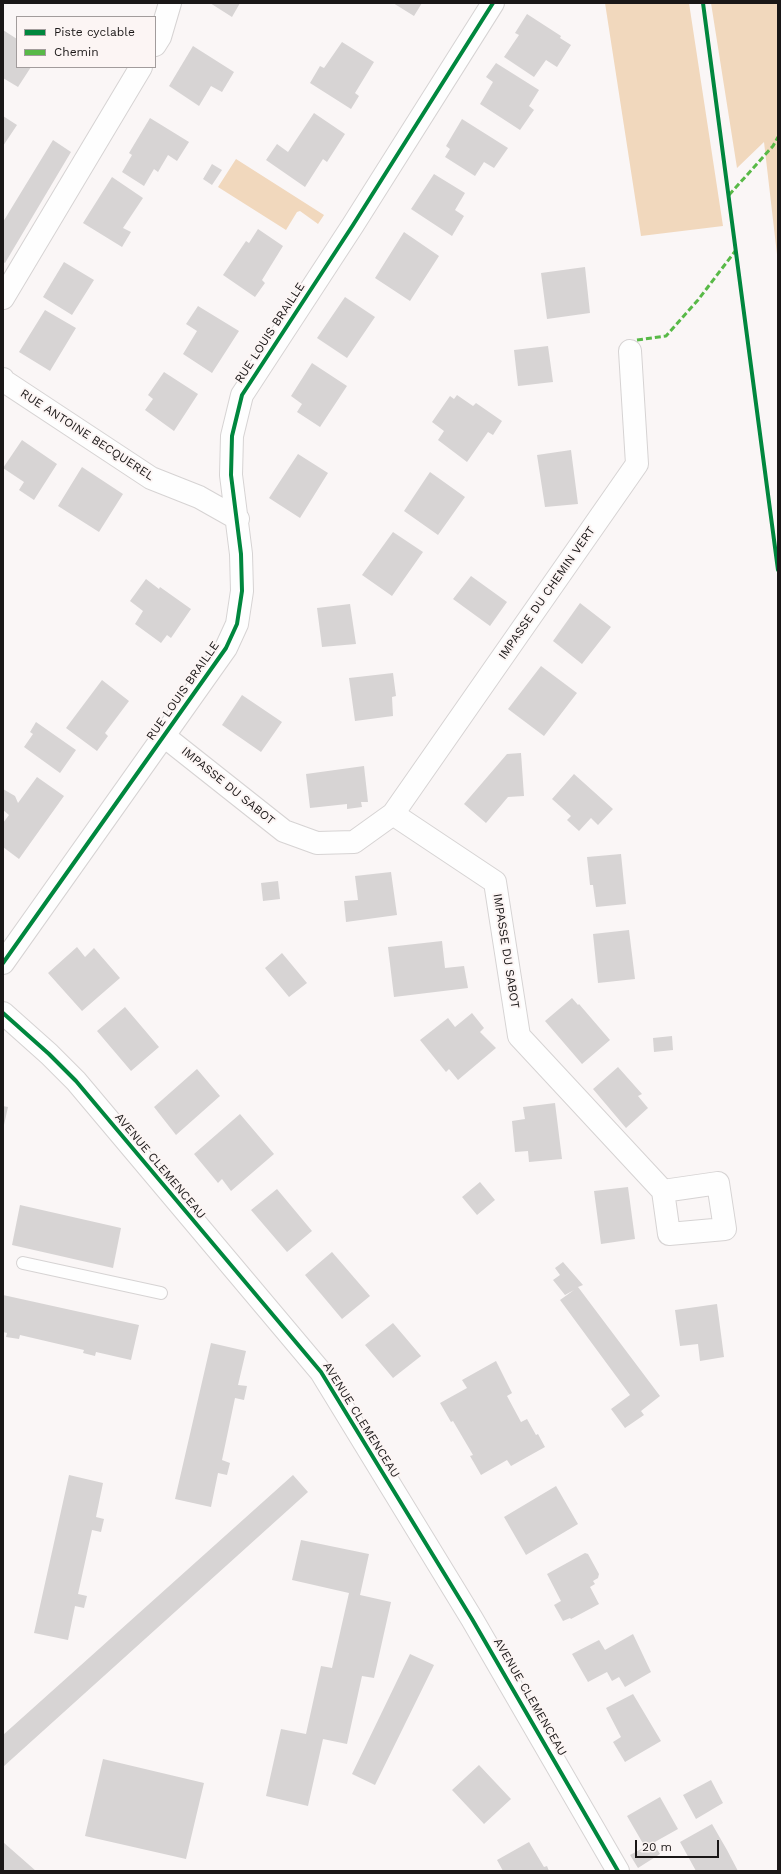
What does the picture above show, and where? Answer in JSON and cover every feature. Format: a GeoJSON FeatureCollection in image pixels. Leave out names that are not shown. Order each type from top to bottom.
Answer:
{"type":"FeatureCollection","features":[{"type":"Feature","properties":{"kind":"street"},"geometry":{"type":"LineString","coordinates":[[156,43],[160,37],[170,3]]}},
{"type":"Feature","properties":{"kind":"street","name":"RUE LOUIS BRAILLE"},"geometry":{"type":"LineString","coordinates":[[3,963],[226,648],[237,624],[242,591],[238,519],[231,474],[232,436],[242,395],[353,225],[494,3]]}},
{"type":"Feature","properties":{"kind":"street"},"geometry":{"type":"LineString","coordinates":[[3,298],[141,68]]}},
{"type":"Feature","properties":{"kind":"street","name":"IMPASSE DU CHEMIN VERT"},"geometry":{"type":"LineString","coordinates":[[393,814],[637,464],[630,351]]}},
{"type":"Feature","properties":{"kind":"street","name":"RUE ANTOINE BECQUEREL"},"geometry":{"type":"LineString","coordinates":[[3,379],[151,478],[199,497],[238,519]]}},
{"type":"Feature","properties":{"kind":"street","name":"IMPASSE DU SABOT"},"geometry":{"type":"LineString","coordinates":[[164,736],[284,831],[317,843],[354,842],[393,814],[495,882],[519,1036],[662,1191]]}},
{"type":"Feature","properties":{"kind":"street","name":"AVENUE CLEMENCEAU"},"geometry":{"type":"LineString","coordinates":[[3,1013],[49,1054],[76,1082],[322,1372],[476,1626],[618,1871]]}},
{"type":"Feature","properties":{"kind":"lane"},"geometry":{"type":"LineString","coordinates":[[23,1263],[161,1293]]}},
{"type":"Feature","properties":{"kind":"shaded area"},"geometry":{"type":"Polygon","coordinates":[[[605,3],[689,3],[723,226],[641,236],[605,3]]]}},
{"type":"Feature","properties":{"kind":"shaded area"},"geometry":{"type":"Polygon","coordinates":[[[711,3],[778,3],[778,263],[764,142],[737,168],[711,3]]]}},
{"type":"Feature","properties":{"kind":"shaded area"},"geometry":{"type":"Polygon","coordinates":[[[236,159],[324,215],[318,224],[300,211],[297,212],[286,230],[218,187],[236,159]]]}},
{"type":"Feature","properties":{"kind":"building"},"geometry":{"type":"Polygon","coordinates":[[[210,3],[240,3],[232,17],[210,3]]]}},
{"type":"Feature","properties":{"kind":"building"},"geometry":{"type":"Polygon","coordinates":[[[393,3],[422,3],[414,16],[393,3]]]}},
{"type":"Feature","properties":{"kind":"building"},"geometry":{"type":"Polygon","coordinates":[[[527,14],[561,36],[560,38],[571,45],[557,67],[546,60],[534,77],[504,57],[519,35],[515,33],[527,14]]]}},
{"type":"Feature","properties":{"kind":"building"},"geometry":{"type":"Polygon","coordinates":[[[3,30],[16,38],[16,68],[30,68],[18,87],[3,78],[3,30]]]}},
{"type":"Feature","properties":{"kind":"building"},"geometry":{"type":"Polygon","coordinates":[[[342,42],[374,62],[355,93],[359,96],[351,109],[310,83],[320,66],[324,68],[342,42]]]}},
{"type":"Feature","properties":{"kind":"building"},"geometry":{"type":"Polygon","coordinates":[[[193,46],[234,72],[222,92],[211,86],[199,106],[169,86],[193,46]]]}},
{"type":"Feature","properties":{"kind":"building"},"geometry":{"type":"Polygon","coordinates":[[[496,63],[539,90],[529,106],[534,110],[520,130],[480,104],[493,82],[486,77],[496,63]]]}},
{"type":"Feature","properties":{"kind":"building"},"geometry":{"type":"Polygon","coordinates":[[[314,113],[345,134],[327,162],[323,159],[305,187],[266,160],[277,144],[288,152],[314,113]]]}},
{"type":"Feature","properties":{"kind":"building"},"geometry":{"type":"Polygon","coordinates":[[[3,116],[17,125],[3,146],[3,116]]]}},
{"type":"Feature","properties":{"kind":"building"},"geometry":{"type":"Polygon","coordinates":[[[150,118],[189,142],[177,161],[168,155],[158,172],[154,169],[144,186],[122,172],[132,155],[129,153],[150,118]]]}},
{"type":"Feature","properties":{"kind":"building"},"geometry":{"type":"Polygon","coordinates":[[[462,119],[508,148],[494,168],[484,162],[475,176],[445,157],[450,149],[446,146],[462,119]]]}},
{"type":"Feature","properties":{"kind":"building"},"geometry":{"type":"Polygon","coordinates":[[[53,140],[71,152],[5,263],[3,262],[3,222],[53,140]]]}},
{"type":"Feature","properties":{"kind":"building"},"geometry":{"type":"Polygon","coordinates":[[[212,164],[222,170],[212,185],[203,179],[212,164]]]}},
{"type":"Feature","properties":{"kind":"building"},"geometry":{"type":"Polygon","coordinates":[[[434,174],[465,193],[455,210],[464,216],[452,236],[411,209],[434,174]]]}},
{"type":"Feature","properties":{"kind":"building"},"geometry":{"type":"Polygon","coordinates":[[[112,177],[143,198],[123,228],[131,232],[122,247],[83,223],[112,177]]]}},
{"type":"Feature","properties":{"kind":"building"},"geometry":{"type":"Polygon","coordinates":[[[258,229],[283,246],[262,280],[265,283],[255,297],[223,275],[246,241],[249,243],[258,229]]]}},
{"type":"Feature","properties":{"kind":"building"},"geometry":{"type":"Polygon","coordinates":[[[404,232],[439,256],[410,301],[375,278],[404,232]]]}},
{"type":"Feature","properties":{"kind":"building"},"geometry":{"type":"Polygon","coordinates":[[[64,262],[94,280],[72,315],[43,297],[64,262]]]}},
{"type":"Feature","properties":{"kind":"building"},"geometry":{"type":"Polygon","coordinates":[[[585,267],[590,313],[547,319],[541,273],[585,267]]]}},
{"type":"Feature","properties":{"kind":"building"},"geometry":{"type":"Polygon","coordinates":[[[345,297],[375,317],[347,358],[317,338],[345,297]]]}},
{"type":"Feature","properties":{"kind":"building"},"geometry":{"type":"Polygon","coordinates":[[[198,306],[239,331],[212,373],[183,354],[197,331],[186,324],[198,306]]]}},
{"type":"Feature","properties":{"kind":"building"},"geometry":{"type":"Polygon","coordinates":[[[45,310],[76,328],[50,371],[19,352],[45,310]]]}},
{"type":"Feature","properties":{"kind":"building"},"geometry":{"type":"Polygon","coordinates":[[[548,346],[553,382],[518,386],[514,350],[548,346]]]}},
{"type":"Feature","properties":{"kind":"building"},"geometry":{"type":"Polygon","coordinates":[[[312,363],[347,386],[320,427],[297,412],[302,404],[291,396],[312,363]]]}},
{"type":"Feature","properties":{"kind":"building"},"geometry":{"type":"Polygon","coordinates":[[[164,372],[198,394],[174,431],[145,410],[153,399],[148,395],[164,372]]]}},
{"type":"Feature","properties":{"kind":"building"},"geometry":{"type":"Polygon","coordinates":[[[457,395],[473,406],[476,403],[502,421],[493,435],[488,432],[467,462],[438,440],[444,431],[432,422],[450,396],[454,399],[457,395]]]}},
{"type":"Feature","properties":{"kind":"building"},"geometry":{"type":"Polygon","coordinates":[[[22,440],[57,464],[34,500],[19,490],[24,482],[3,468],[22,440]]]}},
{"type":"Feature","properties":{"kind":"building"},"geometry":{"type":"Polygon","coordinates":[[[571,450],[578,504],[545,507],[537,455],[571,450]]]}},
{"type":"Feature","properties":{"kind":"building"},"geometry":{"type":"Polygon","coordinates":[[[298,454],[328,473],[300,518],[269,498],[298,454]]]}},
{"type":"Feature","properties":{"kind":"building"},"geometry":{"type":"Polygon","coordinates":[[[82,467],[123,494],[99,532],[58,506],[82,467]]]}},
{"type":"Feature","properties":{"kind":"building"},"geometry":{"type":"Polygon","coordinates":[[[430,472],[465,497],[438,535],[404,511],[430,472]]]}},
{"type":"Feature","properties":{"kind":"building"},"geometry":{"type":"Polygon","coordinates":[[[393,532],[423,552],[392,596],[362,575],[393,532]]]}},
{"type":"Feature","properties":{"kind":"building"},"geometry":{"type":"Polygon","coordinates":[[[471,576],[507,602],[490,626],[453,599],[471,576]]]}},
{"type":"Feature","properties":{"kind":"building"},"geometry":{"type":"Polygon","coordinates":[[[146,579],[191,609],[171,638],[167,635],[161,643],[135,624],[143,611],[130,601],[146,579]]]}},
{"type":"Feature","properties":{"kind":"building"},"geometry":{"type":"Polygon","coordinates":[[[580,603],[611,627],[582,664],[553,641],[580,603]]]}},
{"type":"Feature","properties":{"kind":"building"},"geometry":{"type":"Polygon","coordinates":[[[350,604],[356,644],[322,647],[317,608],[350,604]]]}},
{"type":"Feature","properties":{"kind":"building"},"geometry":{"type":"Polygon","coordinates":[[[541,666],[577,693],[544,736],[508,709],[541,666]]]}},
{"type":"Feature","properties":{"kind":"building"},"geometry":{"type":"Polygon","coordinates":[[[393,673],[396,696],[392,697],[393,716],[355,721],[349,678],[393,673]]]}},
{"type":"Feature","properties":{"kind":"building"},"geometry":{"type":"Polygon","coordinates":[[[102,680],[129,701],[105,733],[108,736],[97,751],[66,728],[102,680]]]}},
{"type":"Feature","properties":{"kind":"building"},"geometry":{"type":"Polygon","coordinates":[[[242,695],[282,722],[261,752],[222,725],[242,695]]]}},
{"type":"Feature","properties":{"kind":"building"},"geometry":{"type":"Polygon","coordinates":[[[36,722],[76,750],[60,773],[24,747],[33,734],[30,732],[36,722]]]}},
{"type":"Feature","properties":{"kind":"building"},"geometry":{"type":"Polygon","coordinates":[[[521,753],[524,796],[508,797],[486,823],[464,804],[507,754],[521,753]]]}},
{"type":"Feature","properties":{"kind":"building"},"geometry":{"type":"Polygon","coordinates":[[[364,766],[368,802],[361,802],[362,807],[347,809],[347,804],[310,808],[306,774],[364,766]]]}},
{"type":"Feature","properties":{"kind":"building"},"geometry":{"type":"Polygon","coordinates":[[[574,774],[613,809],[598,825],[591,818],[579,831],[567,820],[571,816],[552,799],[574,774]]]}},
{"type":"Feature","properties":{"kind":"building"},"geometry":{"type":"Polygon","coordinates":[[[37,777],[64,796],[19,859],[3,847],[3,823],[9,815],[3,810],[3,789],[15,796],[18,803],[37,777]]]}},
{"type":"Feature","properties":{"kind":"building"},"geometry":{"type":"Polygon","coordinates":[[[621,854],[626,904],[596,907],[593,885],[590,885],[587,857],[621,854]]]}},
{"type":"Feature","properties":{"kind":"building"},"geometry":{"type":"Polygon","coordinates":[[[391,872],[397,915],[346,922],[344,901],[358,900],[355,876],[391,872]]]}},
{"type":"Feature","properties":{"kind":"building"},"geometry":{"type":"Polygon","coordinates":[[[278,881],[280,899],[263,901],[261,883],[278,881]]]}},
{"type":"Feature","properties":{"kind":"building"},"geometry":{"type":"Polygon","coordinates":[[[629,930],[635,979],[598,983],[593,934],[629,930]]]}},
{"type":"Feature","properties":{"kind":"building"},"geometry":{"type":"Polygon","coordinates":[[[442,941],[445,968],[464,966],[468,988],[394,997],[388,947],[442,941]]]}},
{"type":"Feature","properties":{"kind":"building"},"geometry":{"type":"Polygon","coordinates":[[[77,947],[85,957],[94,948],[120,978],[82,1011],[48,973],[77,947]]]}},
{"type":"Feature","properties":{"kind":"building"},"geometry":{"type":"Polygon","coordinates":[[[282,953],[307,983],[289,997],[265,968],[282,953]]]}},
{"type":"Feature","properties":{"kind":"building"},"geometry":{"type":"Polygon","coordinates":[[[572,998],[610,1040],[582,1064],[545,1021],[572,998]]]}},
{"type":"Feature","properties":{"kind":"building"},"geometry":{"type":"Polygon","coordinates":[[[125,1007],[159,1047],[131,1071],[97,1031],[125,1007]]]}},
{"type":"Feature","properties":{"kind":"building"},"geometry":{"type":"Polygon","coordinates":[[[472,1013],[484,1028],[480,1032],[496,1048],[458,1080],[449,1069],[446,1072],[420,1040],[448,1018],[455,1027],[472,1013]]]}},
{"type":"Feature","properties":{"kind":"building"},"geometry":{"type":"Polygon","coordinates":[[[672,1036],[673,1050],[654,1052],[653,1038],[672,1036]]]}},
{"type":"Feature","properties":{"kind":"building"},"geometry":{"type":"Polygon","coordinates":[[[618,1067],[642,1094],[638,1096],[648,1108],[626,1128],[593,1089],[618,1067]]]}},
{"type":"Feature","properties":{"kind":"building"},"geometry":{"type":"Polygon","coordinates":[[[197,1069],[220,1096],[176,1135],[154,1107],[197,1069]]]}},
{"type":"Feature","properties":{"kind":"building"},"geometry":{"type":"Polygon","coordinates":[[[555,1103],[562,1159],[529,1162],[528,1151],[515,1152],[512,1121],[525,1119],[523,1107],[555,1103]]]}},
{"type":"Feature","properties":{"kind":"building"},"geometry":{"type":"Polygon","coordinates":[[[3,1106],[8,1107],[4,1125],[3,1125],[3,1106]]]}},
{"type":"Feature","properties":{"kind":"building"},"geometry":{"type":"Polygon","coordinates":[[[240,1114],[274,1154],[231,1191],[222,1179],[218,1183],[194,1154],[240,1114]]]}},
{"type":"Feature","properties":{"kind":"building"},"geometry":{"type":"Polygon","coordinates":[[[480,1182],[495,1200],[477,1215],[462,1197],[480,1182]]]}},
{"type":"Feature","properties":{"kind":"building"},"geometry":{"type":"Polygon","coordinates":[[[628,1187],[635,1239],[601,1244],[594,1191],[628,1187]]]}},
{"type":"Feature","properties":{"kind":"building"},"geometry":{"type":"Polygon","coordinates":[[[277,1189],[312,1231],[287,1252],[251,1210],[277,1189]]]}},
{"type":"Feature","properties":{"kind":"building"},"geometry":{"type":"Polygon","coordinates":[[[20,1205],[121,1228],[113,1268],[12,1245],[20,1205]]]}},
{"type":"Feature","properties":{"kind":"building"},"geometry":{"type":"Polygon","coordinates":[[[332,1252],[370,1296],[342,1319],[305,1275],[332,1252]]]}},
{"type":"Feature","properties":{"kind":"building"},"geometry":{"type":"Polygon","coordinates":[[[563,1262],[583,1285],[578,1287],[660,1396],[641,1411],[644,1415],[625,1428],[611,1409],[630,1395],[560,1300],[574,1290],[565,1295],[553,1280],[560,1275],[555,1268],[563,1262]]]}},
{"type":"Feature","properties":{"kind":"building"},"geometry":{"type":"Polygon","coordinates":[[[3,1295],[139,1325],[131,1360],[96,1352],[95,1356],[83,1353],[84,1350],[20,1335],[19,1339],[6,1337],[7,1333],[3,1332],[3,1295]]]}},
{"type":"Feature","properties":{"kind":"building"},"geometry":{"type":"Polygon","coordinates":[[[717,1304],[724,1357],[700,1361],[698,1344],[680,1346],[675,1310],[717,1304]]]}},
{"type":"Feature","properties":{"kind":"building"},"geometry":{"type":"Polygon","coordinates":[[[393,1323],[421,1356],[393,1378],[365,1345],[393,1323]]]}},
{"type":"Feature","properties":{"kind":"building"},"geometry":{"type":"Polygon","coordinates":[[[211,1343],[246,1351],[238,1385],[247,1386],[244,1400],[235,1398],[222,1460],[230,1463],[227,1475],[218,1473],[211,1507],[175,1499],[211,1343]]]}},
{"type":"Feature","properties":{"kind":"building"},"geometry":{"type":"Polygon","coordinates":[[[496,1361],[512,1393],[507,1396],[521,1422],[527,1419],[545,1447],[511,1466],[507,1460],[481,1475],[470,1456],[473,1455],[453,1421],[451,1422],[440,1403],[467,1388],[462,1380],[496,1361]]]}},
{"type":"Feature","properties":{"kind":"building"},"geometry":{"type":"Polygon","coordinates":[[[69,1475],[103,1483],[96,1517],[104,1519],[101,1532],[92,1530],[78,1594],[87,1596],[84,1608],[75,1606],[68,1640],[34,1633],[69,1475]]]}},
{"type":"Feature","properties":{"kind":"building"},"geometry":{"type":"Polygon","coordinates":[[[293,1475],[308,1492],[3,1767],[3,1735],[293,1475]]]}},
{"type":"Feature","properties":{"kind":"building"},"geometry":{"type":"Polygon","coordinates":[[[556,1486],[578,1524],[526,1555],[504,1517],[556,1486]]]}},
{"type":"Feature","properties":{"kind":"building"},"geometry":{"type":"Polygon","coordinates":[[[301,1540],[369,1554],[360,1595],[391,1602],[374,1678],[362,1676],[347,1744],[323,1739],[308,1806],[266,1796],[281,1729],[306,1734],[321,1666],[332,1668],[349,1593],[292,1580],[301,1540]]]}},
{"type":"Feature","properties":{"kind":"building"},"geometry":{"type":"Polygon","coordinates":[[[585,1553],[588,1554],[599,1574],[598,1578],[593,1581],[595,1584],[590,1587],[599,1604],[571,1619],[570,1618],[563,1621],[554,1605],[561,1601],[547,1574],[585,1553]]]}},
{"type":"Feature","properties":{"kind":"building"},"geometry":{"type":"Polygon","coordinates":[[[633,1634],[651,1672],[625,1687],[619,1677],[612,1681],[607,1672],[588,1682],[572,1654],[599,1640],[605,1650],[633,1634]]]}},
{"type":"Feature","properties":{"kind":"building"},"geometry":{"type":"Polygon","coordinates":[[[410,1654],[434,1665],[375,1785],[352,1774],[410,1654]]]}},
{"type":"Feature","properties":{"kind":"building"},"geometry":{"type":"Polygon","coordinates":[[[633,1694],[661,1741],[625,1762],[613,1742],[621,1737],[606,1708],[633,1694]]]}},
{"type":"Feature","properties":{"kind":"building"},"geometry":{"type":"Polygon","coordinates":[[[103,1759],[204,1783],[186,1859],[85,1836],[103,1759]]]}},
{"type":"Feature","properties":{"kind":"building"},"geometry":{"type":"Polygon","coordinates":[[[479,1765],[511,1799],[484,1824],[452,1790],[479,1765]]]}},
{"type":"Feature","properties":{"kind":"building"},"geometry":{"type":"Polygon","coordinates":[[[711,1780],[723,1803],[696,1819],[683,1795],[711,1780]]]}},
{"type":"Feature","properties":{"kind":"building"},"geometry":{"type":"Polygon","coordinates":[[[660,1797],[678,1829],[653,1843],[660,1854],[638,1868],[630,1855],[645,1847],[627,1816],[660,1797]]]}},
{"type":"Feature","properties":{"kind":"building"},"geometry":{"type":"Polygon","coordinates":[[[712,1824],[738,1871],[696,1871],[680,1842],[712,1824]]]}},
{"type":"Feature","properties":{"kind":"building"},"geometry":{"type":"Polygon","coordinates":[[[3,1842],[36,1871],[3,1871],[3,1842]]]}},
{"type":"Feature","properties":{"kind":"building"},"geometry":{"type":"Polygon","coordinates":[[[529,1842],[544,1867],[547,1866],[549,1871],[503,1871],[497,1860],[529,1842]]]}},
{"type":"Feature","properties":{"kind":"marked path"},"geometry":{"type":"LineString","coordinates":[[729,195],[773,146],[778,137]]}},
{"type":"Feature","properties":{"kind":"marked path"},"geometry":{"type":"LineString","coordinates":[[637,340],[666,336],[698,300],[736,250]]}},
{"type":"Feature","properties":{"kind":"cycle path"},"geometry":{"type":"LineString","coordinates":[[3,963],[226,648],[237,624],[242,591],[241,554],[231,475],[232,436],[242,395],[353,225],[493,3]]}},
{"type":"Feature","properties":{"kind":"cycle path"},"geometry":{"type":"LineString","coordinates":[[703,3],[778,570]]}},
{"type":"Feature","properties":{"kind":"cycle path"},"geometry":{"type":"LineString","coordinates":[[3,1013],[49,1054],[76,1081],[321,1372],[472,1619],[618,1871]]}}]}
